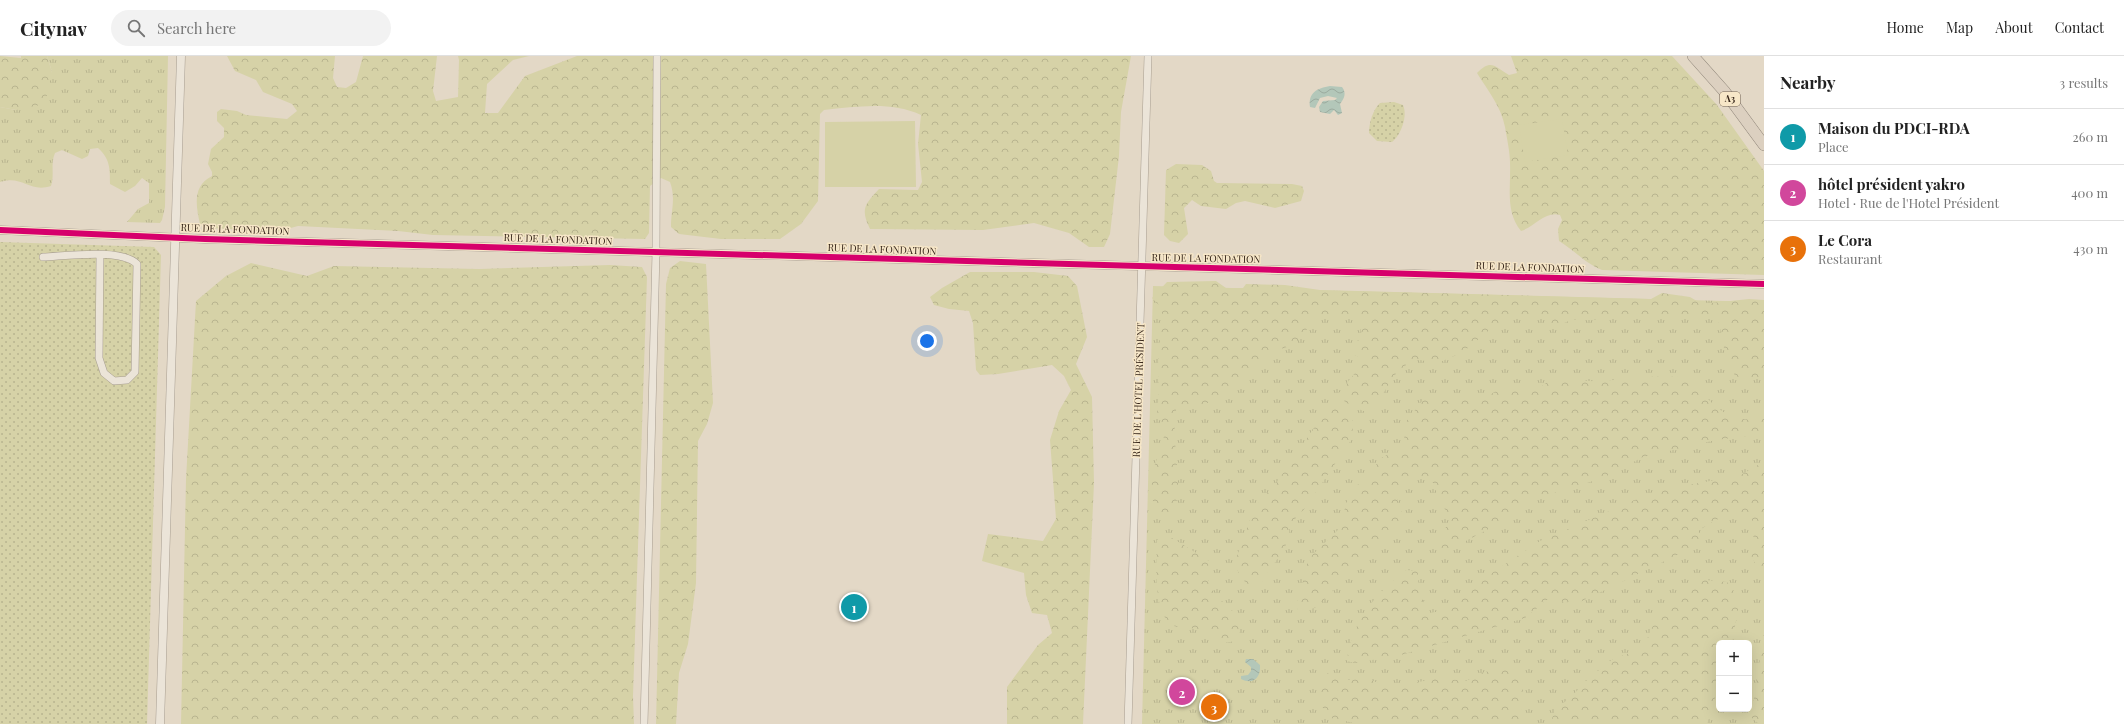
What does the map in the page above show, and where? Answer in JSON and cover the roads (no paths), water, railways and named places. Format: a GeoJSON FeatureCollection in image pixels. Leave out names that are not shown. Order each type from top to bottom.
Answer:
{"type":"FeatureCollection","features":[{"type":"Feature","properties":{"kind":"highway","name":"A3"},"geometry":{"type":"LineString","coordinates":[[1693,56],[1725,92],[1764,145]]}},
{"type":"Feature","properties":{"kind":"street"},"geometry":{"type":"LineString","coordinates":[[160,724],[181,56]]}},
{"type":"Feature","properties":{"kind":"street"},"geometry":{"type":"LineString","coordinates":[[644,724],[656,252],[657,56]]}},
{"type":"Feature","properties":{"kind":"street","name":"RUE DE L'HOTEL PRÉSIDENT"},"geometry":{"type":"LineString","coordinates":[[1128,724],[1148,56]]}},
{"type":"Feature","properties":{"kind":"street","name":"RUE DE LA FONDATION"},"geometry":{"type":"LineString","coordinates":[[0,230],[656,252],[1323,270],[1764,284]]}},
{"type":"Feature","properties":{"kind":"street"},"geometry":{"type":"LineString","coordinates":[[44,257],[100,255],[124,256],[132,259],[137,264],[135,372],[126,380],[114,381],[104,373],[99,358],[100,255]]}},
{"type":"Feature","properties":{"kind":"water"},"geometry":{"type":"Polygon","coordinates":[[[1330,86],[1342,87],[1345,94],[1340,104],[1342,113],[1338,115],[1334,110],[1330,114],[1320,112],[1319,107],[1323,101],[1335,100],[1337,98],[1328,96],[1320,98],[1315,108],[1310,107],[1310,98],[1314,92],[1321,88],[1330,86]]]}},
{"type":"Feature","properties":{"kind":"water"},"geometry":{"type":"Polygon","coordinates":[[[1246,659],[1253,659],[1260,665],[1258,677],[1253,681],[1245,681],[1241,679],[1241,676],[1248,675],[1251,671],[1251,667],[1245,662],[1246,659]]]}},
{"type":"Feature","properties":{"kind":"place","name":"Maison du PDCI-RDA"},"geometry":{"type":"Point","coordinates":[854,607]}},
{"type":"Feature","properties":{"kind":"place","name":"hôtel président yakro"},"geometry":{"type":"Point","coordinates":[1182,692]}},
{"type":"Feature","properties":{"kind":"place","name":"Le Cora"},"geometry":{"type":"Point","coordinates":[1214,707]}}]}
